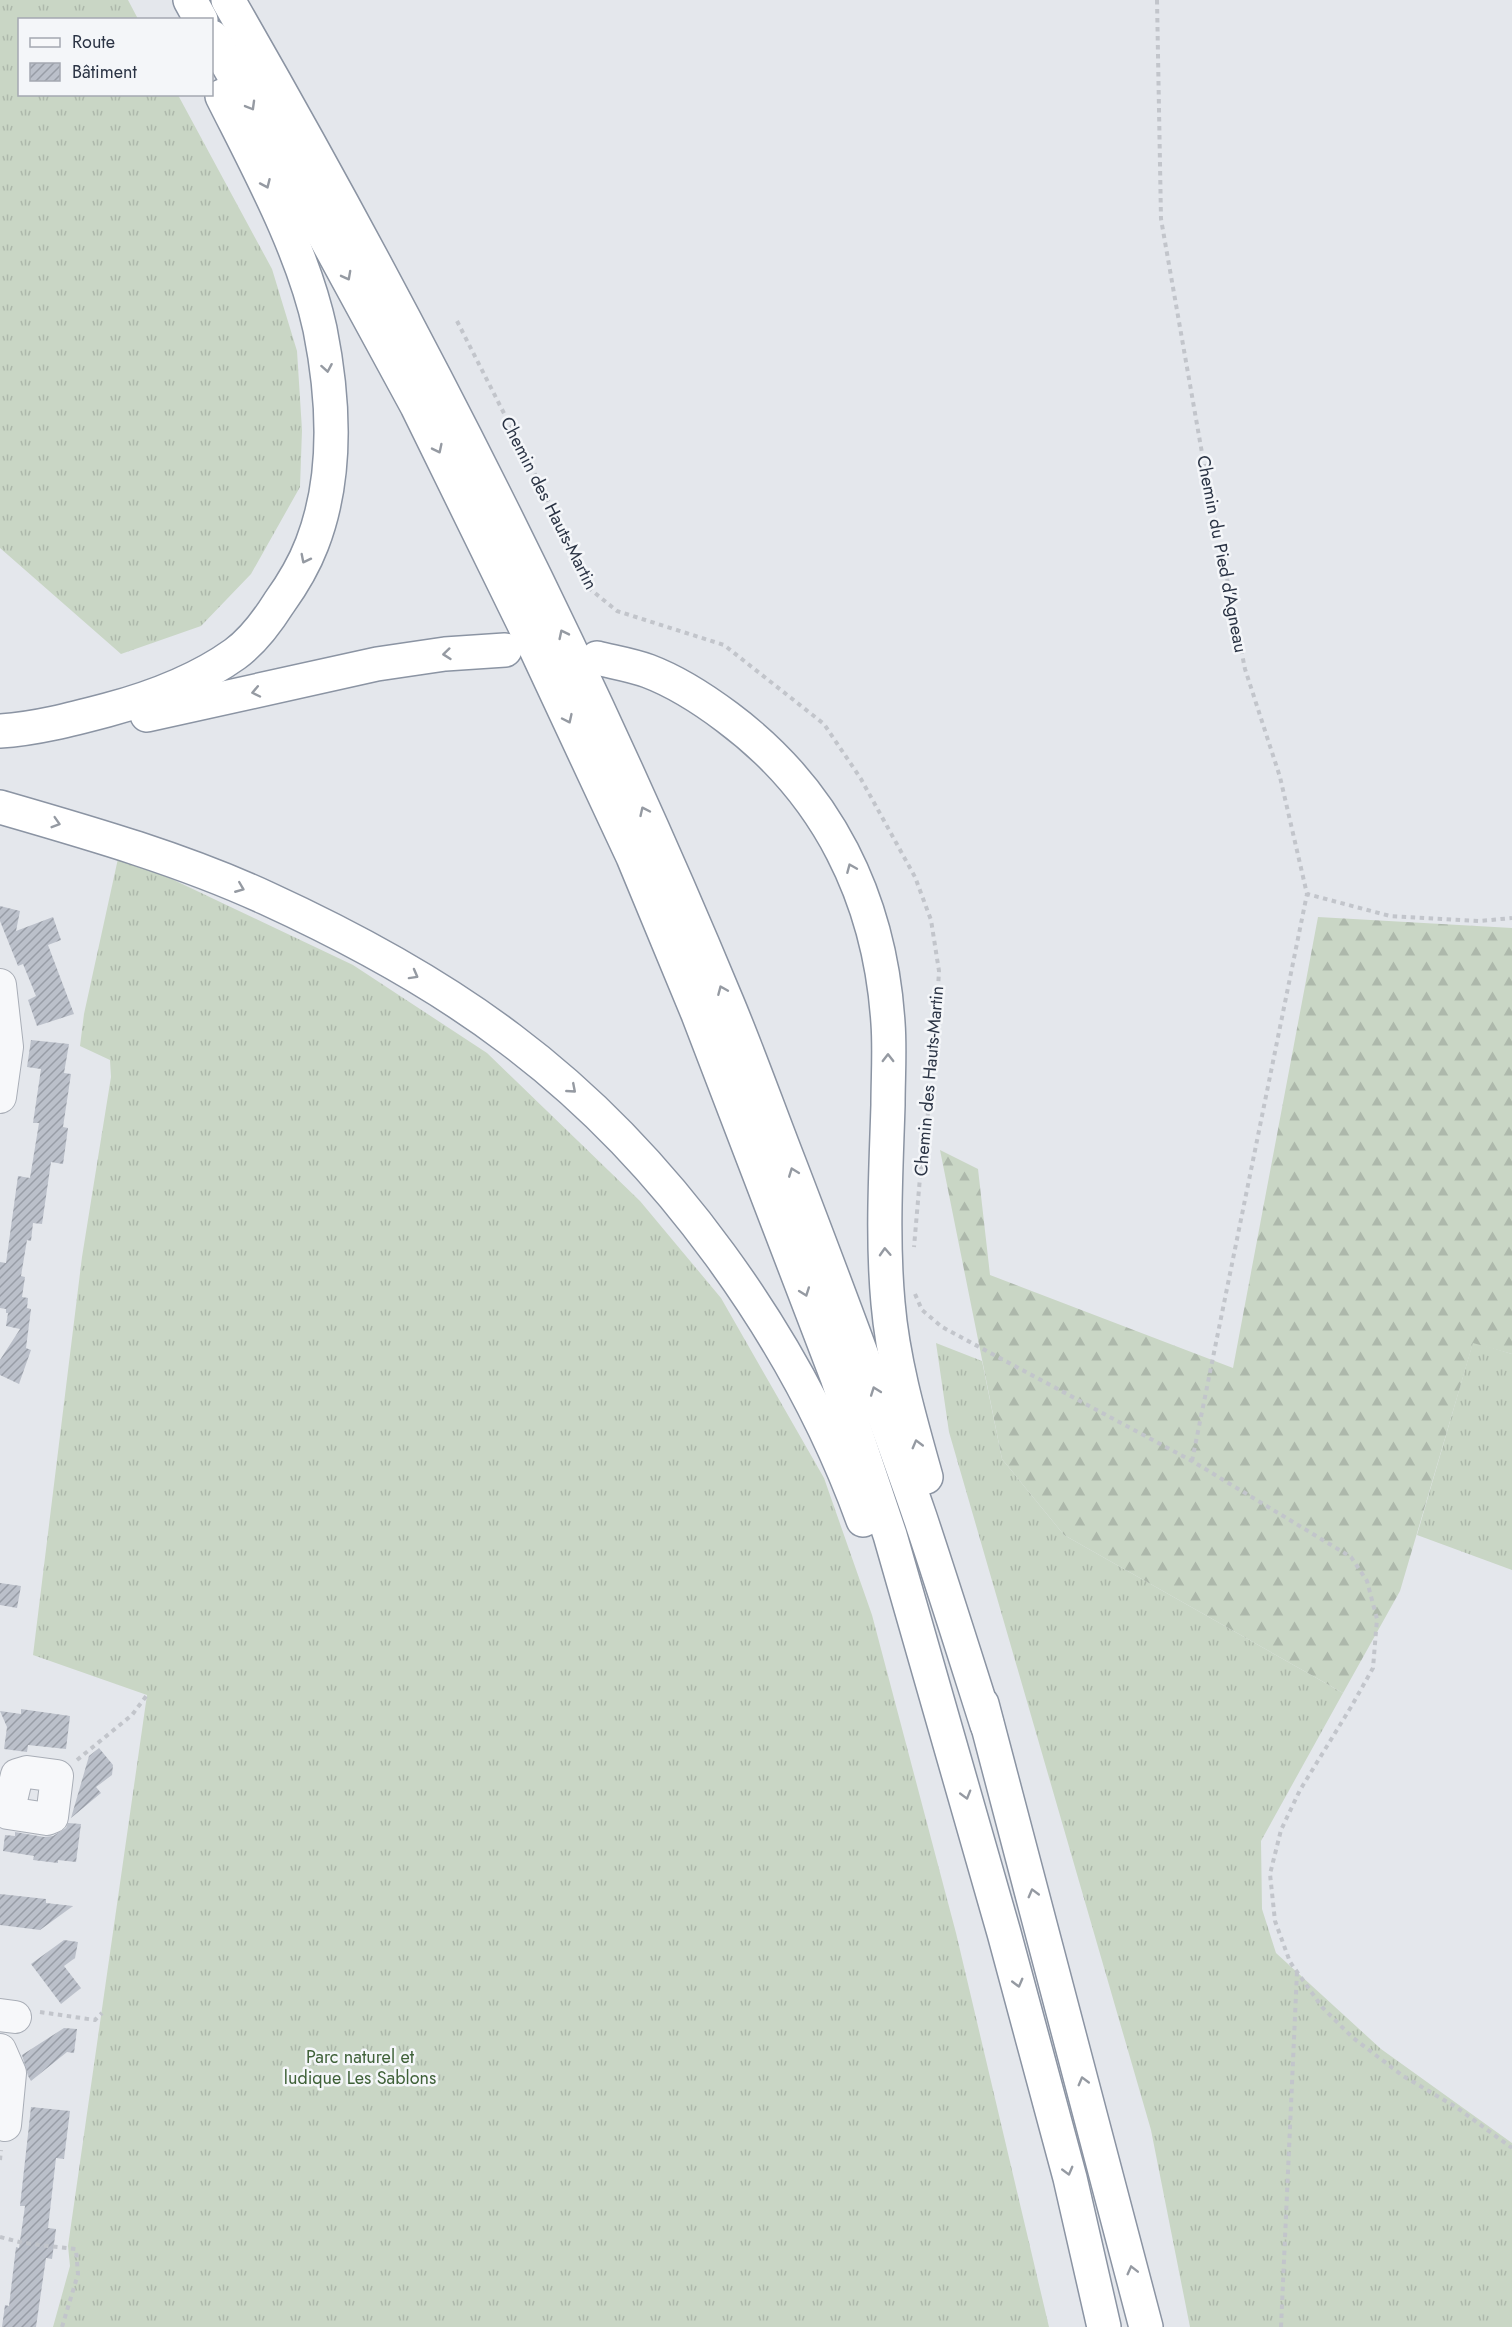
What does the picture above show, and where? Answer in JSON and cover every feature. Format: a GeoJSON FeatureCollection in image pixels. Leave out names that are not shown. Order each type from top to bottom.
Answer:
{"type":"FeatureCollection","features":[{"type":"Feature","properties":{"kind":"highway"},"geometry":{"type":"LineString","coordinates":[[174,0],[182,18]]}},
{"type":"Feature","properties":{"kind":"highway"},"geometry":{"type":"LineString","coordinates":[[190,0],[200,18]]}},
{"type":"Feature","properties":{"kind":"highway"},"geometry":{"type":"LineString","coordinates":[[228,0],[365,244],[465,437],[564,634],[666,857],[729,1005],[865,1364],[920,1518],[987,1725]]}},
{"type":"Feature","properties":{"kind":"highway"},"geometry":{"type":"LineString","coordinates":[[213,39],[293,178],[417,406],[535,647],[633,857],[698,1014],[837,1377],[891,1535],[950,1738],[1070,2178],[1104,2327]]}},
{"type":"Feature","properties":{"kind":"highway"},"geometry":{"type":"LineString","coordinates":[[0,731],[78,718],[108,710],[148,699],[196,678],[236,653],[265,625],[293,583],[312,544],[323,509],[331,446],[330,386],[320,327],[301,266],[261,174],[213,77]]}},
{"type":"Feature","properties":{"kind":"highway"},"geometry":{"type":"LineString","coordinates":[[0,744],[44,738],[377,664],[445,654],[505,650]]}},
{"type":"Feature","properties":{"kind":"highway"},"geometry":{"type":"LineString","coordinates":[[597,658],[648,671],[697,695],[746,731],[783,766],[820,812],[849,862],[869,915],[884,970],[889,1025],[884,1239],[888,1305],[900,1381],[952,1573],[987,1725],[1048,1947],[1146,2327]]}},
{"type":"Feature","properties":{"kind":"highway"},"geometry":{"type":"LineString","coordinates":[[0,807],[89,833],[183,865],[265,897],[346,937],[434,987],[510,1038],[574,1091],[638,1154],[694,1221],[748,1297],[802,1385],[853,1491],[912,1650],[950,1738]]}},
{"type":"Feature","properties":{"kind":"street"},"geometry":{"type":"LineString","coordinates":[[0,985],[7,1047],[0,1097]]}},
{"type":"Feature","properties":{"kind":"street"},"geometry":{"type":"LineString","coordinates":[[18,1773],[57,1776],[52,1817],[47,1819],[4,1816],[18,1773]]}},
{"type":"Feature","properties":{"kind":"street"},"geometry":{"type":"LineString","coordinates":[[0,2050],[10,2073],[4,2125]]}},
{"type":"Feature","properties":{"kind":"path","name":"Chemin du Pied d’Agneau"},"geometry":{"type":"LineString","coordinates":[[1157,0],[1161,219],[1202,453],[1245,669],[1280,777],[1307,894]]}},
{"type":"Feature","properties":{"kind":"path","name":"Chemin des Hauts-Martin"},"geometry":{"type":"LineString","coordinates":[[457,321],[542,488],[590,589],[617,611],[724,645],[824,724],[861,779],[915,877],[931,920],[939,971],[933,1075],[921,1166],[914,1249]]}},
{"type":"Feature","properties":{"kind":"path"},"geometry":{"type":"LineString","coordinates":[[1192,1461],[1307,894],[1390,916],[1480,921],[1512,918]]}},
{"type":"Feature","properties":{"kind":"path"},"geometry":{"type":"LineString","coordinates":[[914,1290],[922,1310],[942,1327],[1192,1461],[1351,1557],[1367,1581],[1377,1619],[1373,1668],[1300,1790],[1281,1830],[1270,1874],[1275,1921],[1290,1962],[1322,2007],[1352,2037],[1402,2076],[1456,2106],[1512,2148]]}},
{"type":"Feature","properties":{"kind":"path"},"geometry":{"type":"LineString","coordinates":[[57,1776],[132,1714],[147,1695]]}},
{"type":"Feature","properties":{"kind":"path"},"geometry":{"type":"LineString","coordinates":[[1281,2327],[1297,1971]]}},
{"type":"Feature","properties":{"kind":"path"},"geometry":{"type":"LineString","coordinates":[[8,2016],[36,2012],[95,2020],[102,2013]]}},
{"type":"Feature","properties":{"kind":"path"},"geometry":{"type":"LineString","coordinates":[[0,2237],[23,2243],[76,2249],[78,2274],[62,2327]]}},
{"type":"Feature","properties":{"kind":"green space"},"geometry":{"type":"Polygon","coordinates":[[[0,0],[128,0],[137,18],[18,18],[18,96],[179,96],[272,269],[297,351],[302,430],[300,487],[251,574],[201,626],[121,654],[0,548],[0,0]]]}},
{"type":"Feature","properties":{"kind":"green space","name":"Parc naturel et ludique Les Sablons"},"geometry":{"type":"Polygon","coordinates":[[[119,854],[353,965],[487,1053],[640,1201],[721,1298],[824,1478],[872,1615],[956,1933],[1049,2327],[53,2327],[70,2266],[68,2246],[147,1695],[33,1655],[82,1257],[111,1077],[110,1060],[80,1046],[84,1014],[119,854]]]}},
{"type":"Feature","properties":{"kind":"green space"},"geometry":{"type":"Polygon","coordinates":[[[1318,917],[1512,928],[1512,1354],[1473,1343],[1400,1591],[1343,1693],[1064,1535],[1002,1459],[940,1150],[978,1169],[990,1275],[1233,1368],[1318,917]]]}},
{"type":"Feature","properties":{"kind":"green space"},"geometry":{"type":"Polygon","coordinates":[[[1473,1342],[1512,1354],[1512,1570],[1417,1535],[1473,1342]]]}},
{"type":"Feature","properties":{"kind":"green space"},"geometry":{"type":"Polygon","coordinates":[[[936,1343],[982,1361],[1002,1459],[1064,1535],[1343,1693],[1261,1841],[1262,1909],[1276,1953],[1381,2049],[1512,2143],[1512,2327],[1190,2327],[1151,2130],[949,1432],[936,1343]]]}},
{"type":"Feature","properties":{"kind":"building"},"geometry":{"type":"Polygon","coordinates":[[[0,906],[20,911],[16,931],[53,917],[61,940],[48,945],[74,1014],[37,1026],[28,1000],[36,996],[23,964],[18,966],[0,921],[0,906]]]}},
{"type":"Feature","properties":{"kind":"building"},"geometry":{"type":"Polygon","coordinates":[[[31,1040],[69,1044],[64,1073],[71,1074],[63,1127],[68,1128],[63,1164],[51,1162],[42,1224],[33,1223],[31,1241],[27,1240],[21,1276],[25,1277],[22,1297],[28,1298],[27,1308],[31,1309],[26,1348],[31,1350],[19,1384],[0,1375],[0,1360],[20,1329],[6,1326],[8,1313],[6,1309],[0,1308],[0,1262],[6,1263],[18,1176],[30,1178],[39,1123],[33,1123],[41,1069],[27,1067],[31,1040]]]}},
{"type":"Feature","properties":{"kind":"building"},"geometry":{"type":"Polygon","coordinates":[[[0,1583],[21,1586],[17,1608],[0,1605],[0,1583]]]}},
{"type":"Feature","properties":{"kind":"building"},"geometry":{"type":"Polygon","coordinates":[[[21,1709],[70,1716],[66,1749],[28,1745],[27,1752],[4,1749],[7,1727],[0,1711],[21,1714],[21,1709]]]}},
{"type":"Feature","properties":{"kind":"building"},"geometry":{"type":"Polygon","coordinates":[[[99,1748],[113,1765],[112,1775],[96,1787],[101,1793],[71,1818],[89,1756],[99,1748]]]}},
{"type":"Feature","properties":{"kind":"building"},"geometry":{"type":"Polygon","coordinates":[[[68,1823],[81,1824],[76,1862],[58,1860],[58,1863],[33,1860],[34,1856],[3,1851],[5,1835],[15,1836],[15,1832],[44,1837],[53,1836],[66,1828],[68,1823]]]}},
{"type":"Feature","properties":{"kind":"building"},"geometry":{"type":"Polygon","coordinates":[[[0,1894],[46,1899],[46,1903],[73,1906],[40,1930],[0,1925],[0,1894]]]}},
{"type":"Feature","properties":{"kind":"building"},"geometry":{"type":"Polygon","coordinates":[[[64,1940],[78,1942],[75,1958],[64,1966],[81,1988],[61,2004],[31,1964],[64,1940]]]}},
{"type":"Feature","properties":{"kind":"building"},"geometry":{"type":"Polygon","coordinates":[[[64,2028],[77,2029],[74,2053],[67,2052],[31,2081],[22,2055],[64,2028]]]}},
{"type":"Feature","properties":{"kind":"building"},"geometry":{"type":"Polygon","coordinates":[[[31,2107],[70,2111],[64,2159],[56,2158],[48,2228],[56,2229],[52,2259],[46,2258],[36,2327],[2,2327],[5,2305],[9,2306],[16,2247],[19,2248],[25,2206],[20,2206],[31,2107]]]}}]}
